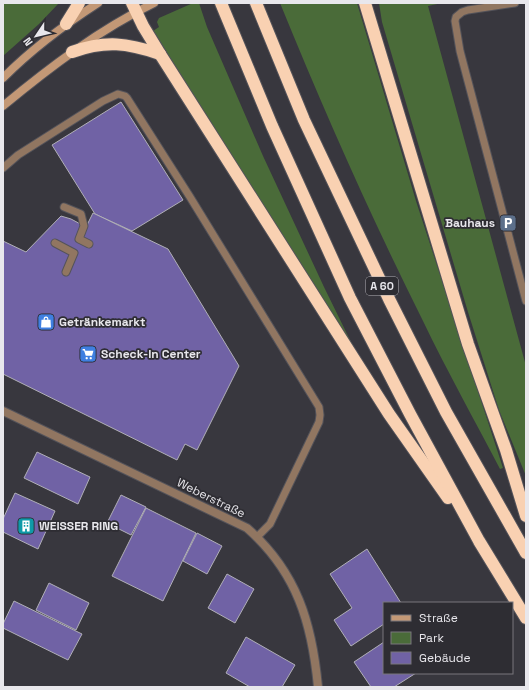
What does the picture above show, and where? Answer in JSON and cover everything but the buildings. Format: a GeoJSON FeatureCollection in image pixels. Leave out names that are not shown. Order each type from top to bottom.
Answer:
{"type":"FeatureCollection","features":[{"type":"Feature","properties":{"kind":"highway"},"geometry":{"type":"LineString","coordinates":[[66,24],[79,3]]}},
{"type":"Feature","properties":{"kind":"highway","name":"A 60"},"geometry":{"type":"LineString","coordinates":[[221,3],[275,133],[350,298],[410,414],[479,541],[526,618]]}},
{"type":"Feature","properties":{"kind":"highway"},"geometry":{"type":"LineString","coordinates":[[365,3],[376,34],[468,344],[506,450],[526,516]]}},
{"type":"Feature","properties":{"kind":"highway"},"geometry":{"type":"LineString","coordinates":[[372,3],[376,34]]}},
{"type":"Feature","properties":{"kind":"highway","name":"A 60"},"geometry":{"type":"LineString","coordinates":[[257,6],[304,120],[389,299],[446,412],[526,553]]}},
{"type":"Feature","properties":{"kind":"highway"},"geometry":{"type":"LineString","coordinates":[[134,8],[160,54],[389,414],[479,541]]}},
{"type":"Feature","properties":{"kind":"highway"},"geometry":{"type":"LineString","coordinates":[[72,52],[86,47],[110,43],[128,45],[160,54]]}},
{"type":"Feature","properties":{"kind":"street"},"geometry":{"type":"LineString","coordinates":[[3,78],[20,61],[66,24],[98,3]]}},
{"type":"Feature","properties":{"kind":"street"},"geometry":{"type":"LineString","coordinates":[[3,106],[72,52],[134,8],[154,3]]}},
{"type":"Feature","properties":{"kind":"street","name":"Weberstraße"},"geometry":{"type":"LineString","coordinates":[[3,411],[247,528],[279,562],[294,587],[306,619],[312,642],[318,687]]}},
{"type":"Feature","properties":{"kind":"lane"},"geometry":{"type":"LineString","coordinates":[[515,3],[468,10],[462,12],[456,17],[455,21],[460,51],[526,301]]}},
{"type":"Feature","properties":{"kind":"lane"},"geometry":{"type":"LineString","coordinates":[[3,168],[18,155],[103,101],[118,94],[127,98],[190,197],[319,407],[319,422],[270,524],[257,537]]}},
{"type":"Feature","properties":{"kind":"lane"},"geometry":{"type":"LineString","coordinates":[[64,207],[81,214],[84,226],[79,239],[89,244]]}},
{"type":"Feature","properties":{"kind":"lane"},"geometry":{"type":"LineString","coordinates":[[56,243],[74,253],[66,272]]}},
{"type":"Feature","properties":{"kind":"green space"},"geometry":{"type":"Polygon","coordinates":[[[3,3],[59,3],[39,24],[3,56],[3,3]]]}},
{"type":"Feature","properties":{"kind":"green space"},"geometry":{"type":"Polygon","coordinates":[[[193,3],[199,3],[207,27],[263,156],[324,287],[363,364],[153,31],[159,27],[157,22],[159,18],[193,3]]]}},
{"type":"Feature","properties":{"kind":"green space"},"geometry":{"type":"Polygon","coordinates":[[[280,3],[357,3],[416,201],[503,468],[500,469],[442,358],[385,243],[348,164],[280,3]]]}},
{"type":"Feature","properties":{"kind":"green space"},"geometry":{"type":"Polygon","coordinates":[[[379,3],[442,3],[428,6],[526,366],[526,476],[499,410],[468,312],[382,22],[379,3]]]}},
{"type":"Feature","properties":{"kind":"place","name":"Bauhaus"},"geometry":{"type":"Point","coordinates":[508,223]}},
{"type":"Feature","properties":{"kind":"place","name":"Getränkemarkt"},"geometry":{"type":"Point","coordinates":[46,322]}},
{"type":"Feature","properties":{"kind":"place","name":"Scheck-In Center"},"geometry":{"type":"Point","coordinates":[88,354]}},
{"type":"Feature","properties":{"kind":"place","name":"WEISSER RING"},"geometry":{"type":"Point","coordinates":[26,526]}}]}
